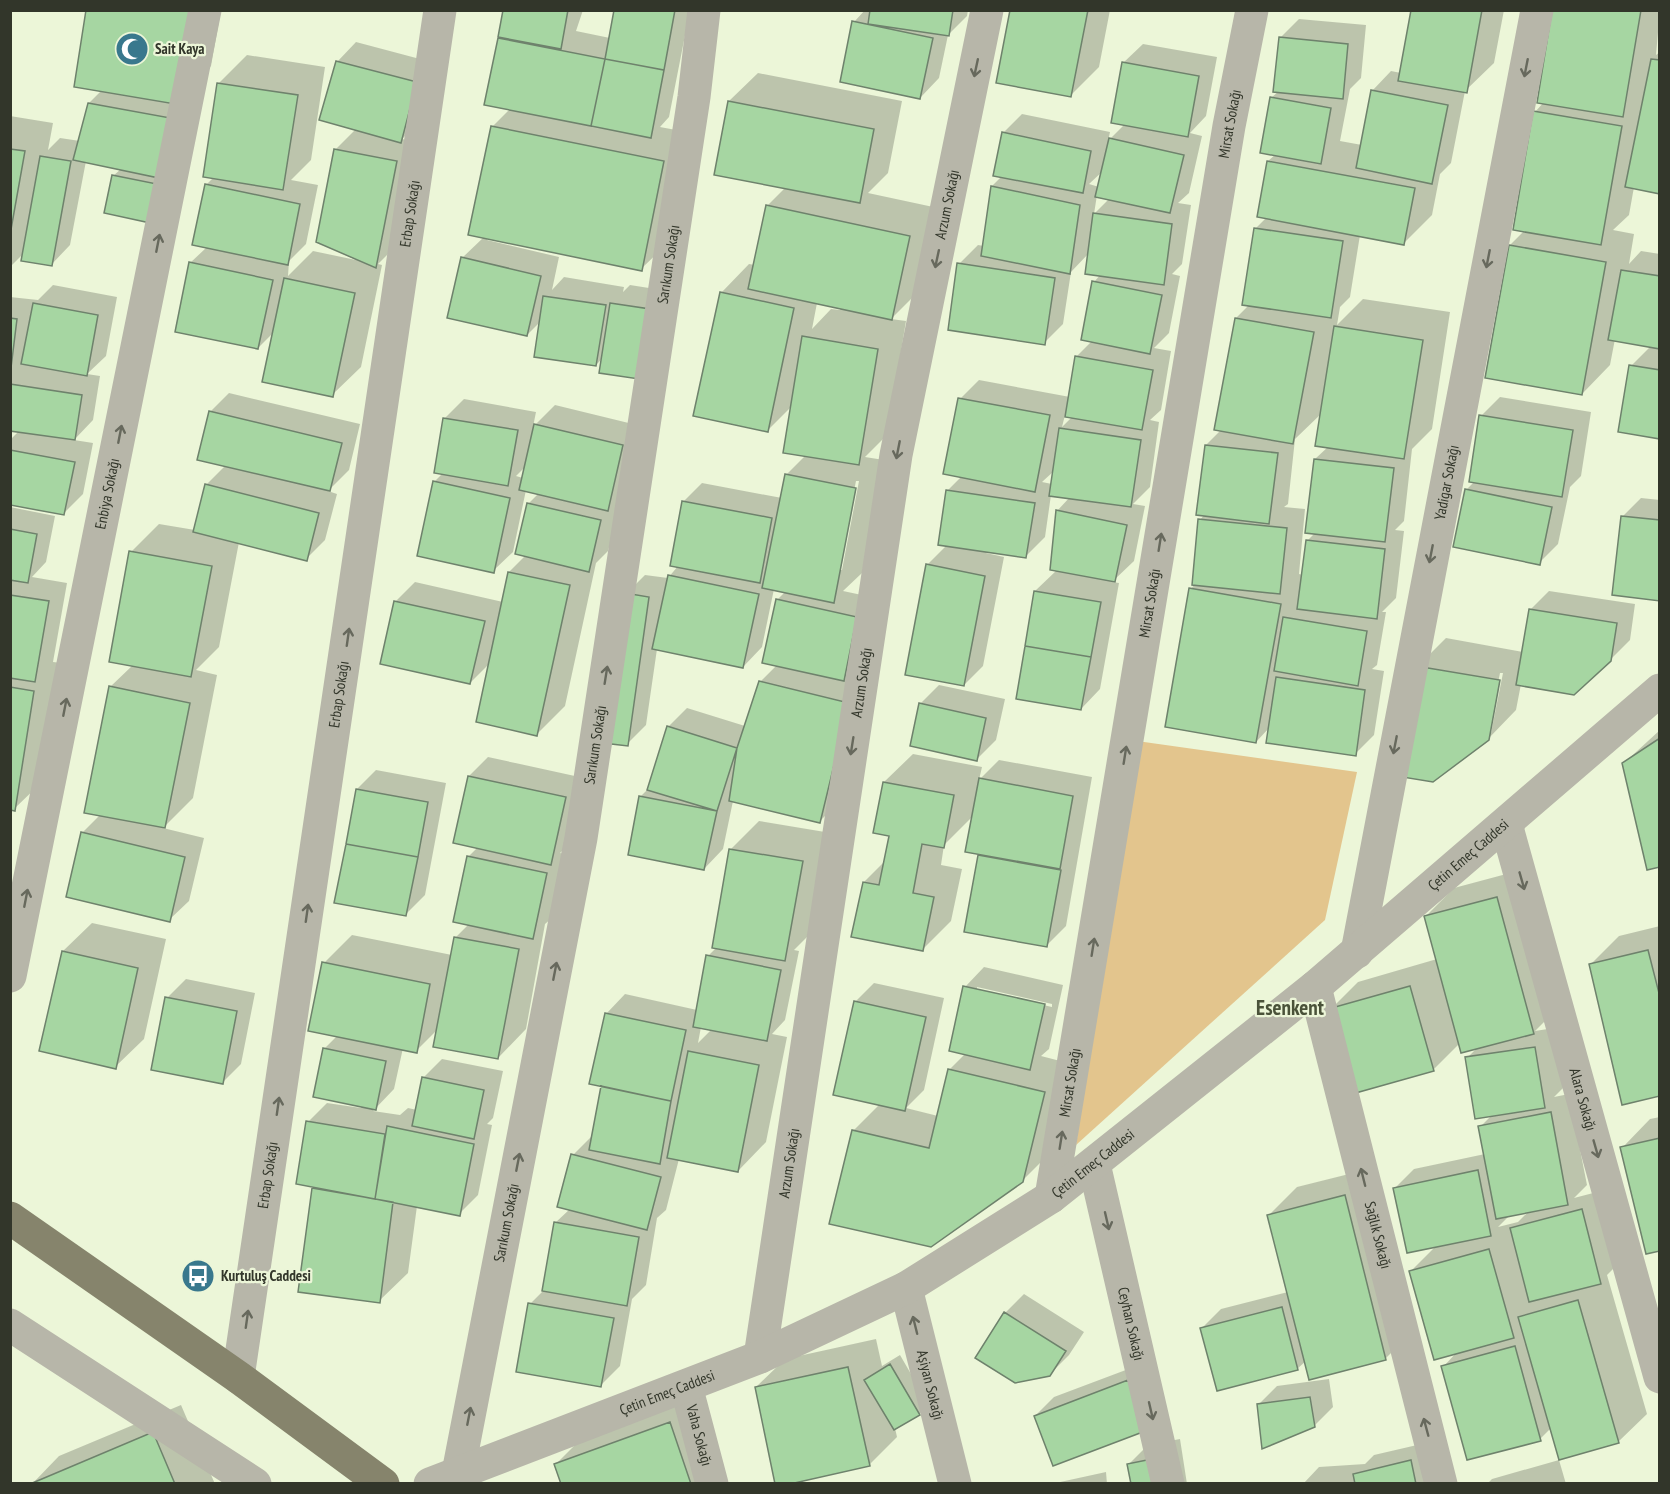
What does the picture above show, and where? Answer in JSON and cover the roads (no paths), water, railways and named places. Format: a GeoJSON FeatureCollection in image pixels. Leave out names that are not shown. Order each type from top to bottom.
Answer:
{"type":"FeatureCollection","features":[{"type":"Feature","properties":{"kind":"main road"},"geometry":{"type":"LineString","coordinates":[[10,1218],[238,1377],[383,1484]]}},
{"type":"Feature","properties":{"kind":"street","name":"Enbiya Sokağı"},"geometry":{"type":"LineString","coordinates":[[10,976],[205,10]]}},
{"type":"Feature","properties":{"kind":"street","name":"Erbap Sokağı"},"geometry":{"type":"LineString","coordinates":[[238,1377],[440,10]]}},
{"type":"Feature","properties":{"kind":"street","name":"Sarıkum Sokağı"},"geometry":{"type":"LineString","coordinates":[[444,1478],[581,838],[694,97],[704,10]]}},
{"type":"Feature","properties":{"kind":"street","name":"Arzum Sokağı"},"geometry":{"type":"LineString","coordinates":[[760,1358],[896,455],[987,10]]}},
{"type":"Feature","properties":{"kind":"street","name":"Mirsat Sokağı"},"geometry":{"type":"LineString","coordinates":[[1052,1197],[1229,126],[1252,10]]}},
{"type":"Feature","properties":{"kind":"street","name":"Yadigar Sokağı"},"geometry":{"type":"LineString","coordinates":[[1357,952],[1537,10]]}},
{"type":"Feature","properties":{"kind":"street","name":"Çetin Emeç Caddesi"},"geometry":{"type":"LineString","coordinates":[[444,1478],[760,1358],[906,1288],[1052,1197],[1357,952],[1659,690]]}},
{"type":"Feature","properties":{"kind":"street","name":"Alara Sokağı"},"geometry":{"type":"LineString","coordinates":[[1506,824],[1659,1377]]}},
{"type":"Feature","properties":{"kind":"street","name":"Sağlık Sokağı"},"geometry":{"type":"LineString","coordinates":[[1315,987],[1441,1484]]}},
{"type":"Feature","properties":{"kind":"street","name":"Ceyhan Sokağı"},"geometry":{"type":"LineString","coordinates":[[1094,1164],[1168,1484]]}},
{"type":"Feature","properties":{"kind":"street","name":"Aşiyan Sokağı"},"geometry":{"type":"LineString","coordinates":[[906,1288],[955,1484]]}},
{"type":"Feature","properties":{"kind":"street"},"geometry":{"type":"LineString","coordinates":[[10,1325],[255,1484]]}},
{"type":"Feature","properties":{"kind":"street","name":"Vaha Sokağı"},"geometry":{"type":"LineString","coordinates":[[686,1386],[711,1484]]}},
{"type":"Feature","properties":{"kind":"street"},"geometry":{"type":"LineString","coordinates":[[201,1447],[216,1484]]}},
{"type":"Feature","properties":{"kind":"place","name":"Sait Kaya"},"geometry":{"type":"Point","coordinates":[132,49]}},
{"type":"Feature","properties":{"kind":"place","name":"Kurtuluş Caddesi"},"geometry":{"type":"Point","coordinates":[198,1276]}},
{"type":"Feature","properties":{"kind":"district","name":"Esenkent"},"geometry":{"type":"Point","coordinates":[1290,1008]}}]}
